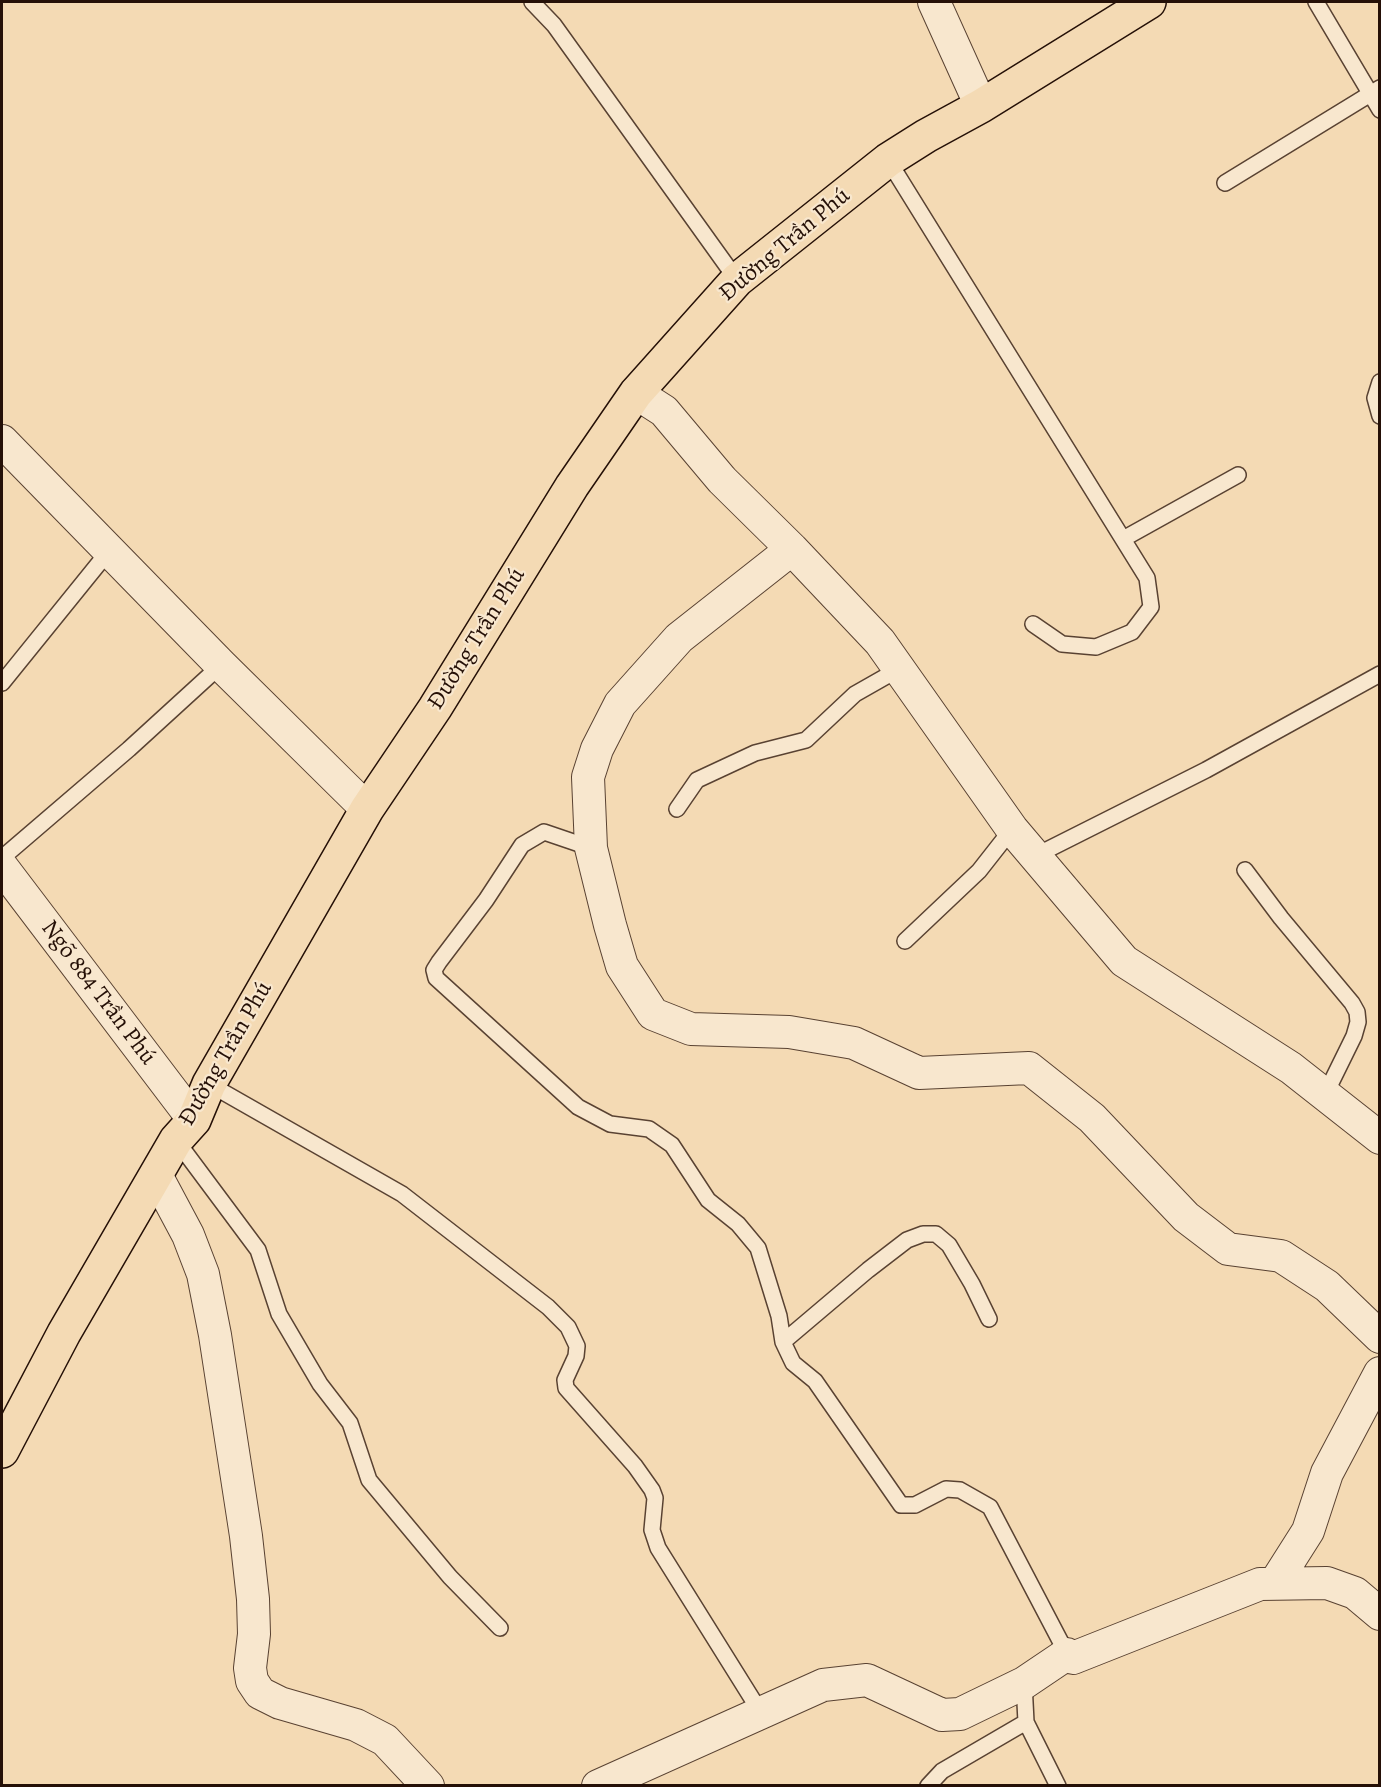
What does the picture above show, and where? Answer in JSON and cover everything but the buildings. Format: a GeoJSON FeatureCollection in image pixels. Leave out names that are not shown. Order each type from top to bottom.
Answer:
{"type":"FeatureCollection","features":[{"type":"Feature","properties":{"kind":"main road","name":"Đường Trần Phú"},"geometry":{"type":"LineString","coordinates":[[2,1451],[64,1333],[156,1175],[185,1130],[367,808],[435,708],[572,486],[636,393],[737,280],[888,160],[981,106],[1149,2]]}},
{"type":"Feature","properties":{"kind":"street"},"geometry":{"type":"LineString","coordinates":[[934,2],[981,106]]}},
{"type":"Feature","properties":{"kind":"street"},"geometry":{"type":"LineString","coordinates":[[636,393],[664,411],[722,480],[792,549],[880,642],[1012,829],[1124,961],[1292,1068],[1380,1138]]}},
{"type":"Feature","properties":{"kind":"street"},"geometry":{"type":"LineString","coordinates":[[2,441],[108,552],[367,808]]}},
{"type":"Feature","properties":{"kind":"street"},"geometry":{"type":"LineString","coordinates":[[792,549],[679,638],[620,704],[597,748],[588,777],[591,848],[622,966],[653,1014],[691,1029],[789,1032],[854,1043],[919,1072],[1029,1068],[1092,1118],[1186,1217],[1228,1249],[1281,1256],[1327,1286],[1380,1338]]}},
{"type":"Feature","properties":{"kind":"street","name":"Ngõ 884 Trần Phú"},"geometry":{"type":"LineString","coordinates":[[2,867],[185,1130]]}},
{"type":"Feature","properties":{"kind":"street"},"geometry":{"type":"LineString","coordinates":[[156,1175],[196,1254],[203,1274],[211,1315],[246,1536],[253,1599],[254,1634],[250,1668],[252,1681],[260,1693],[280,1703],[356,1725],[385,1740],[428,1785]]}},
{"type":"Feature","properties":{"kind":"street"},"geometry":{"type":"LineString","coordinates":[[1275,1583],[1308,1531],[1327,1473],[1380,1373]]}},
{"type":"Feature","properties":{"kind":"street"},"geometry":{"type":"LineString","coordinates":[[598,1785],[823,1685],[867,1680],[942,1716],[960,1714],[1024,1683],[1067,1654],[1073,1658],[1260,1584],[1327,1583],[1355,1593],[1380,1614]]}},
{"type":"Feature","properties":{"kind":"lane"},"geometry":{"type":"LineString","coordinates":[[532,2],[554,25],[737,280]]}},
{"type":"Feature","properties":{"kind":"lane"},"geometry":{"type":"LineString","coordinates":[[1316,2],[1374,92],[1380,110]]}},
{"type":"Feature","properties":{"kind":"lane"},"geometry":{"type":"LineString","coordinates":[[1225,183],[1374,92]]}},
{"type":"Feature","properties":{"kind":"lane"},"geometry":{"type":"LineString","coordinates":[[888,160],[1147,578],[1151,607],[1132,632],[1096,647],[1062,644],[1033,624]]}},
{"type":"Feature","properties":{"kind":"lane"},"geometry":{"type":"LineString","coordinates":[[1380,382],[1375,398],[1380,416]]}},
{"type":"Feature","properties":{"kind":"lane"},"geometry":{"type":"LineString","coordinates":[[1123,538],[1239,475]]}},
{"type":"Feature","properties":{"kind":"lane"},"geometry":{"type":"LineString","coordinates":[[2,683],[108,552]]}},
{"type":"Feature","properties":{"kind":"lane"},"geometry":{"type":"LineString","coordinates":[[2,858],[129,749],[221,665]]}},
{"type":"Feature","properties":{"kind":"lane"},"geometry":{"type":"LineString","coordinates":[[677,809],[697,780],[755,753],[806,740],[855,694],[899,669]]}},
{"type":"Feature","properties":{"kind":"lane"},"geometry":{"type":"LineString","coordinates":[[1035,856],[1206,770],[1380,674]]}},
{"type":"Feature","properties":{"kind":"lane"},"geometry":{"type":"LineString","coordinates":[[905,941],[979,871],[1012,829]]}},
{"type":"Feature","properties":{"kind":"lane"},"geometry":{"type":"LineString","coordinates":[[591,848],[544,832],[522,845],[486,900],[439,962],[434,975],[441,985],[578,1107],[610,1124],[649,1129],[672,1145],[708,1200],[738,1224],[758,1248],[779,1316],[783,1341],[793,1363],[815,1381],[901,1505],[915,1504],[946,1489],[960,1490],[990,1507],[1067,1654]]}},
{"type":"Feature","properties":{"kind":"lane"},"geometry":{"type":"LineString","coordinates":[[1245,870],[1357,1012],[1358,1022],[1354,1036],[1325,1095]]}},
{"type":"Feature","properties":{"kind":"lane"},"geometry":{"type":"LineString","coordinates":[[209,1084],[402,1194],[548,1307],[568,1327],[577,1346],[576,1356],[565,1380],[566,1388],[635,1466],[652,1490],[655,1498],[652,1530],[658,1548],[761,1713]]}},
{"type":"Feature","properties":{"kind":"lane"},"geometry":{"type":"LineString","coordinates":[[185,1130],[258,1250],[279,1314],[320,1384],[350,1423],[369,1480],[450,1577],[500,1628]]}},
{"type":"Feature","properties":{"kind":"lane"},"geometry":{"type":"LineString","coordinates":[[783,1341],[868,1270],[908,1240],[922,1234],[936,1233],[949,1245],[972,1284],[988,1320]]}},
{"type":"Feature","properties":{"kind":"lane"},"geometry":{"type":"LineString","coordinates":[[1024,1683],[1026,1722],[1058,1785]]}},
{"type":"Feature","properties":{"kind":"lane"},"geometry":{"type":"LineString","coordinates":[[928,1785],[942,1771],[1026,1722]]}}]}
